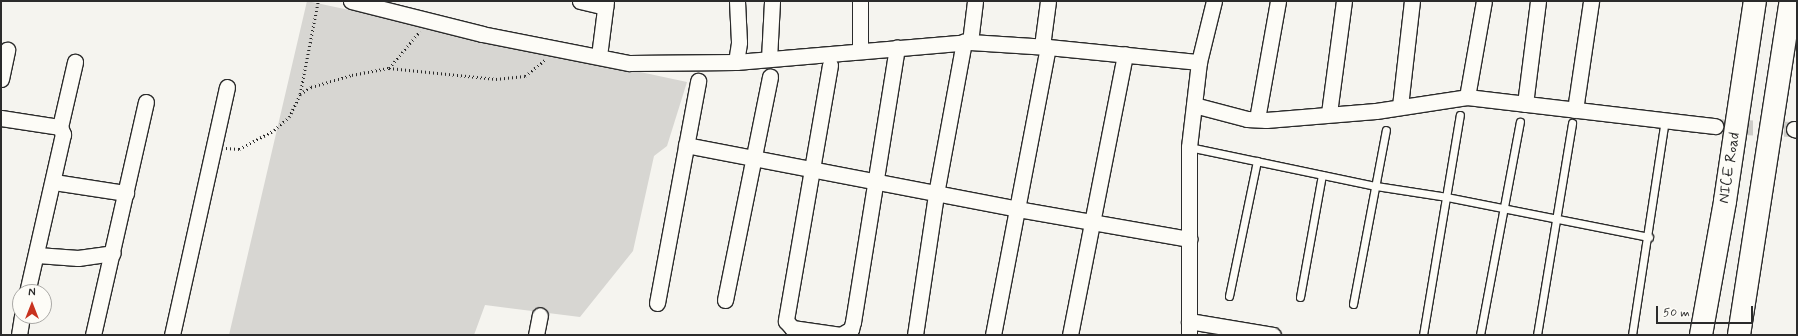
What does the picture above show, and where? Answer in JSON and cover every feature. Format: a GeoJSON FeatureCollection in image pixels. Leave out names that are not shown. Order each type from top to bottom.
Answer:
{"type":"FeatureCollection","features":[{"type":"Feature","properties":{"kind":"highway","name":"NICE Road"},"geometry":{"type":"LineString","coordinates":[[1701,335],[1736,134],[1755,1]]}},
{"type":"Feature","properties":{"kind":"highway"},"geometry":{"type":"LineString","coordinates":[[1739,335],[1791,1]]}},
{"type":"Feature","properties":{"kind":"street"},"geometry":{"type":"LineString","coordinates":[[351,1],[432,22],[629,63],[736,62],[967,42],[1045,46],[1199,62]]}},
{"type":"Feature","properties":{"kind":"street"},"geometry":{"type":"LineString","coordinates":[[580,1],[606,4],[599,56]]}},
{"type":"Feature","properties":{"kind":"street"},"geometry":{"type":"LineString","coordinates":[[736,62],[739,42],[737,1]]}},
{"type":"Feature","properties":{"kind":"street"},"geometry":{"type":"LineString","coordinates":[[769,59],[772,1]]}},
{"type":"Feature","properties":{"kind":"street"},"geometry":{"type":"LineString","coordinates":[[860,1],[860,51]]}},
{"type":"Feature","properties":{"kind":"street"},"geometry":{"type":"LineString","coordinates":[[915,335],[936,194],[975,1]]}},
{"type":"Feature","properties":{"kind":"street"},"geometry":{"type":"LineString","coordinates":[[992,335],[1017,209],[1045,46],[1048,1]]}},
{"type":"Feature","properties":{"kind":"street"},"geometry":{"type":"LineString","coordinates":[[1214,1],[1199,62],[1189,147],[1189,328],[1273,335]]}},
{"type":"Feature","properties":{"kind":"street"},"geometry":{"type":"LineString","coordinates":[[1257,119],[1278,1]]}},
{"type":"Feature","properties":{"kind":"street"},"geometry":{"type":"LineString","coordinates":[[1329,113],[1344,1]]}},
{"type":"Feature","properties":{"kind":"street"},"geometry":{"type":"LineString","coordinates":[[1400,106],[1412,1]]}},
{"type":"Feature","properties":{"kind":"street"},"geometry":{"type":"LineString","coordinates":[[1467,98],[1484,1]]}},
{"type":"Feature","properties":{"kind":"street"},"geometry":{"type":"LineString","coordinates":[[1525,104],[1538,1]]}},
{"type":"Feature","properties":{"kind":"street"},"geometry":{"type":"LineString","coordinates":[[1574,116],[1591,1]]}},
{"type":"Feature","properties":{"kind":"street"},"geometry":{"type":"LineString","coordinates":[[830,65],[785,328],[841,335],[851,329],[897,48]]}},
{"type":"Feature","properties":{"kind":"street"},"geometry":{"type":"LineString","coordinates":[[1,79],[7,50]]}},
{"type":"Feature","properties":{"kind":"street"},"geometry":{"type":"LineString","coordinates":[[1070,335],[1125,54]]}},
{"type":"Feature","properties":{"kind":"street"},"geometry":{"type":"LineString","coordinates":[[29,284],[54,182],[63,134],[60,127],[75,62]]}},
{"type":"Feature","properties":{"kind":"street"},"geometry":{"type":"LineString","coordinates":[[725,300],[752,158],[770,76]]}},
{"type":"Feature","properties":{"kind":"street"},"geometry":{"type":"LineString","coordinates":[[657,303],[698,81]]}},
{"type":"Feature","properties":{"kind":"street"},"geometry":{"type":"LineString","coordinates":[[172,335],[227,87]]}},
{"type":"Feature","properties":{"kind":"street"},"geometry":{"type":"LineString","coordinates":[[1194,105],[1257,119],[1301,118],[1329,113],[1376,111],[1400,106],[1467,98],[1525,104],[1574,116],[1665,120],[1715,126]]}},
{"type":"Feature","properties":{"kind":"street"},"geometry":{"type":"LineString","coordinates":[[93,335],[146,102]]}},
{"type":"Feature","properties":{"kind":"street"},"geometry":{"type":"LineString","coordinates":[[1,118],[60,127]]}},
{"type":"Feature","properties":{"kind":"street"},"geometry":{"type":"LineString","coordinates":[[686,145],[936,194],[1189,239]]}},
{"type":"Feature","properties":{"kind":"street"},"geometry":{"type":"LineString","coordinates":[[54,182],[126,193]]}},
{"type":"Feature","properties":{"kind":"street"},"geometry":{"type":"LineString","coordinates":[[37,255],[78,258],[112,253]]}},
{"type":"Feature","properties":{"kind":"street"},"geometry":{"type":"LineString","coordinates":[[536,335],[540,315]]}},
{"type":"Feature","properties":{"kind":"street"},"geometry":{"type":"LineString","coordinates":[[19,335],[21,324]]}},
{"type":"Feature","properties":{"kind":"lane"},"geometry":{"type":"LineString","coordinates":[[1423,335],[1448,197],[1460,115]]}},
{"type":"Feature","properties":{"kind":"lane"},"geometry":{"type":"LineString","coordinates":[[1537,335],[1555,218],[1574,116]]}},
{"type":"Feature","properties":{"kind":"lane"},"geometry":{"type":"LineString","coordinates":[[1632,335],[1649,236],[1665,120]]}},
{"type":"Feature","properties":{"kind":"lane"},"geometry":{"type":"LineString","coordinates":[[1480,335],[1520,122]]}},
{"type":"Feature","properties":{"kind":"lane"},"geometry":{"type":"LineString","coordinates":[[1353,304],[1386,130]]}},
{"type":"Feature","properties":{"kind":"lane"},"geometry":{"type":"LineString","coordinates":[[1189,147],[1376,186],[1448,197],[1649,236]]}},
{"type":"Feature","properties":{"kind":"lane"},"geometry":{"type":"LineString","coordinates":[[1229,296],[1257,161]]}},
{"type":"Feature","properties":{"kind":"lane"},"geometry":{"type":"LineString","coordinates":[[1300,297],[1322,175]]}},
{"type":"Feature","properties":{"kind":"path"},"geometry":{"type":"LineString","coordinates":[[213,147],[239,149],[274,130],[288,117],[300,94],[318,1]]}},
{"type":"Feature","properties":{"kind":"path"},"geometry":{"type":"LineString","coordinates":[[389,68],[421,30],[432,22]]}},
{"type":"Feature","properties":{"kind":"path"},"geometry":{"type":"LineString","coordinates":[[300,94],[311,87],[352,75],[389,68],[474,77],[525,76],[556,48]]}},
{"type":"Feature","properties":{"kind":"shaded area"},"geometry":{"type":"Polygon","coordinates":[[[307,1],[687,82],[667,146],[654,156],[633,251],[580,317],[485,305],[474,335],[229,335],[307,1]]]}},
{"type":"Feature","properties":{"kind":"tunnel"},"geometry":{"type":"LineString","coordinates":[[1715,126],[1794,129]]}}]}
